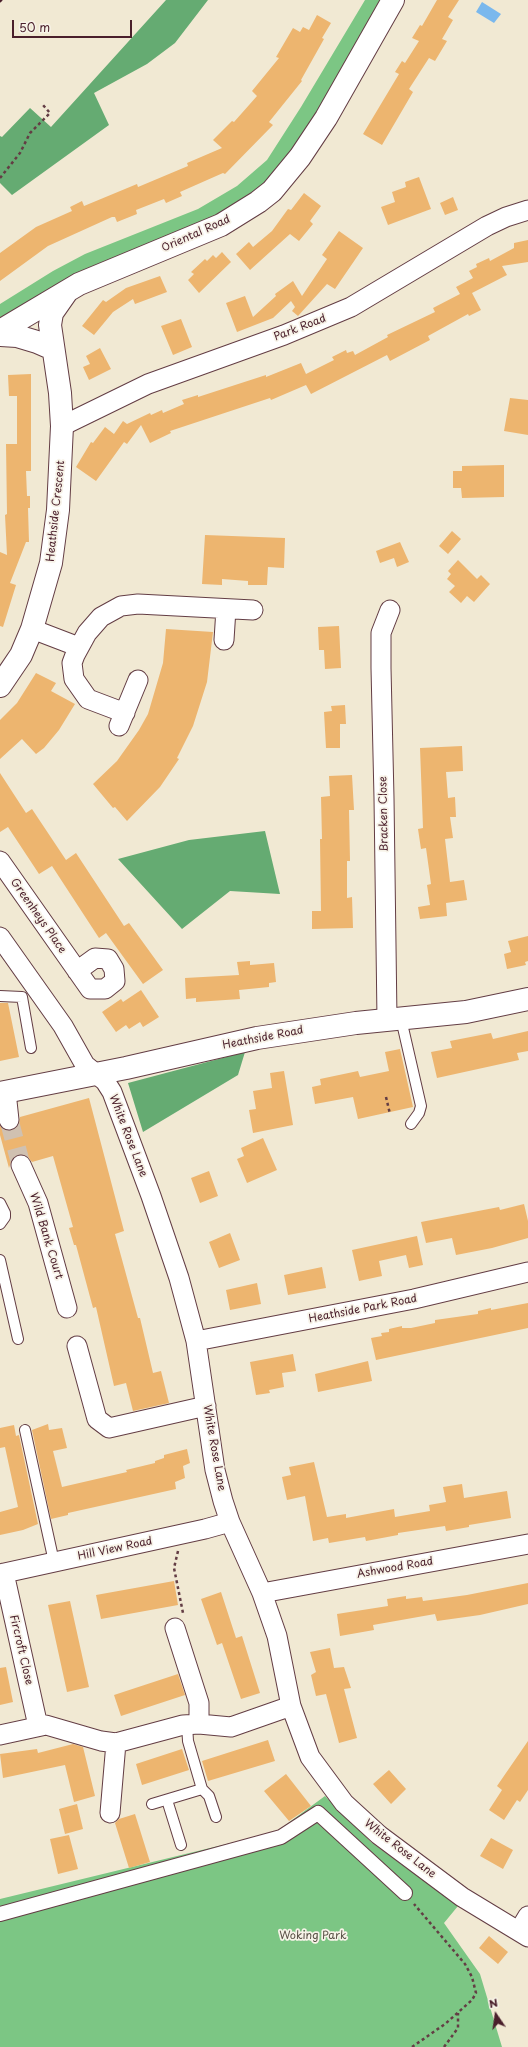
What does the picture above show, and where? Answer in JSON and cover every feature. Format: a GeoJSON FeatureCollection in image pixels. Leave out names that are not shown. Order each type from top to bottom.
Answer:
{"type":"FeatureCollection","features":[{"type":"Feature","properties":{"kind":"street","name":"Oriental Road"},"geometry":{"type":"LineString","coordinates":[[0,331],[67,290],[221,225],[258,202],[272,191],[292,168],[326,118],[393,0]]}},
{"type":"Feature","properties":{"kind":"street","name":"Park Road"},"geometry":{"type":"LineString","coordinates":[[62,426],[148,384],[284,335],[351,307],[487,226],[506,217],[528,210]]}},
{"type":"Feature","properties":{"kind":"street","name":"Heathside Crescent"},"geometry":{"type":"LineString","coordinates":[[0,686],[21,655],[32,629],[51,563],[56,532],[62,426],[60,393],[50,325],[52,312],[67,290]]}},
{"type":"Feature","properties":{"kind":"street"},"geometry":{"type":"LineString","coordinates":[[0,335],[31,340],[53,349]]}},
{"type":"Feature","properties":{"kind":"street"},"geometry":{"type":"LineString","coordinates":[[138,680],[122,720],[83,694],[74,679],[72,664],[79,647],[94,624],[102,617],[121,606],[138,604],[253,610]]}},
{"type":"Feature","properties":{"kind":"street"},"geometry":{"type":"LineString","coordinates":[[224,640],[226,609]]}},
{"type":"Feature","properties":{"kind":"street","name":"Bracken Close"},"geometry":{"type":"LineString","coordinates":[[390,610],[381,633],[381,668],[394,1019]]}},
{"type":"Feature","properties":{"kind":"street"},"geometry":{"type":"LineString","coordinates":[[32,629],[79,647]]}},
{"type":"Feature","properties":{"kind":"street","name":"Greenheys Place"},"geometry":{"type":"LineString","coordinates":[[0,862],[77,971]]}},
{"type":"Feature","properties":{"kind":"street","name":"White Rose Lane"},"geometry":{"type":"LineString","coordinates":[[0,937],[29,992],[64,1026],[86,1065],[94,1074],[105,1081],[112,1092],[151,1196],[179,1278],[196,1341],[215,1470],[230,1522],[262,1593],[277,1636],[291,1706],[302,1738],[314,1764],[320,1769],[344,1803],[379,1836],[462,1897],[525,1928]]}},
{"type":"Feature","properties":{"kind":"street","name":"Heathside Road"},"geometry":{"type":"LineString","coordinates":[[3,1092],[94,1074],[258,1038],[394,1019],[466,1012],[528,999]]}},
{"type":"Feature","properties":{"kind":"street"},"geometry":{"type":"LineString","coordinates":[[3,1092],[9,1120]]}},
{"type":"Feature","properties":{"kind":"street","name":"Wild Bank Court"},"geometry":{"type":"LineString","coordinates":[[21,1165],[38,1203],[67,1308]]}},
{"type":"Feature","properties":{"kind":"street","name":"Heathside Park Road"},"geometry":{"type":"LineString","coordinates":[[196,1341],[414,1299],[528,1272]]}},
{"type":"Feature","properties":{"kind":"street"},"geometry":{"type":"LineString","coordinates":[[77,1346],[97,1418],[109,1428],[206,1406]]}},
{"type":"Feature","properties":{"kind":"street","name":"Hill View Road"},"geometry":{"type":"LineString","coordinates":[[2,1574],[205,1529],[230,1522]]}},
{"type":"Feature","properties":{"kind":"street","name":"Ashwood Road"},"geometry":{"type":"LineString","coordinates":[[262,1593],[528,1544]]}},
{"type":"Feature","properties":{"kind":"street","name":"Fircroft Close"},"geometry":{"type":"LineString","coordinates":[[2,1574],[38,1726]]}},
{"type":"Feature","properties":{"kind":"street"},"geometry":{"type":"LineString","coordinates":[[175,1628],[199,1703],[193,1724]]}},
{"type":"Feature","properties":{"kind":"street"},"geometry":{"type":"LineString","coordinates":[[0,1735],[46,1725],[116,1744],[193,1724],[232,1727],[291,1706]]}},
{"type":"Feature","properties":{"kind":"street"},"geometry":{"type":"LineString","coordinates":[[110,1813],[116,1744]]}},
{"type":"Feature","properties":{"kind":"street"},"geometry":{"type":"LineString","coordinates":[[1,1915],[281,1837],[318,1813],[405,1893]]}},
{"type":"Feature","properties":{"kind":"lane"},"geometry":{"type":"LineString","coordinates":[[0,996],[29,992],[32,1048]]}},
{"type":"Feature","properties":{"kind":"lane"},"geometry":{"type":"LineString","coordinates":[[394,1019],[421,1106],[419,1113],[411,1124]]}},
{"type":"Feature","properties":{"kind":"lane"},"geometry":{"type":"LineString","coordinates":[[0,1203],[5,1212],[5,1217],[0,1224]]}},
{"type":"Feature","properties":{"kind":"lane"},"geometry":{"type":"LineString","coordinates":[[0,1260],[18,1339]]}},
{"type":"Feature","properties":{"kind":"lane"},"geometry":{"type":"LineString","coordinates":[[25,1430],[54,1562]]}},
{"type":"Feature","properties":{"kind":"lane"},"geometry":{"type":"LineString","coordinates":[[193,1724],[188,1741],[202,1789],[209,1796],[216,1817]]}},
{"type":"Feature","properties":{"kind":"lane"},"geometry":{"type":"LineString","coordinates":[[152,1804],[202,1789]]}},
{"type":"Feature","properties":{"kind":"lane"},"geometry":{"type":"LineString","coordinates":[[167,1800],[181,1845]]}},
{"type":"Feature","properties":{"kind":"path"},"geometry":{"type":"LineString","coordinates":[[0,178],[20,153],[30,133],[50,113],[43,105]]}},
{"type":"Feature","properties":{"kind":"path"},"geometry":{"type":"LineString","coordinates":[[386,1097],[390,1114]]}},
{"type":"Feature","properties":{"kind":"path"},"geometry":{"type":"LineString","coordinates":[[175,1628],[184,1619],[174,1568],[178,1553]]}},
{"type":"Feature","properties":{"kind":"path"},"geometry":{"type":"LineString","coordinates":[[405,1893],[465,1964],[472,1977],[476,1993],[472,2000],[445,2024],[412,2047]]}},
{"type":"Feature","properties":{"kind":"path"},"geometry":{"type":"LineString","coordinates":[[444,2047],[458,2028],[458,2013]]}},
{"type":"Feature","properties":{"kind":"green space"},"geometry":{"type":"Polygon","coordinates":[[[166,0],[208,0],[175,43],[147,64],[94,93],[109,125],[12,195],[0,183],[0,136],[2,137],[30,108],[51,127],[166,0]]]}},
{"type":"Feature","properties":{"kind":"green space"},"geometry":{"type":"Polygon","coordinates":[[[365,0],[385,0],[321,114],[269,186],[225,216],[0,325],[0,304],[53,271],[85,254],[198,209],[237,186],[267,160],[301,107],[365,0]]]}},
{"type":"Feature","properties":{"kind":"green space"},"geometry":{"type":"Polygon","coordinates":[[[265,831],[280,894],[230,891],[182,929],[118,859],[189,840],[265,831]]]}},
{"type":"Feature","properties":{"kind":"green space"},"geometry":{"type":"Polygon","coordinates":[[[245,1052],[238,1075],[143,1132],[128,1083],[245,1052]]]}},
{"type":"Feature","properties":{"kind":"green space","name":"Woking Park"},"geometry":{"type":"Polygon","coordinates":[[[325,1796],[371,1842],[458,1906],[444,1923],[480,1974],[502,2047],[0,2047],[0,1899],[276,1832],[325,1796]]]}},
{"type":"Feature","properties":{"kind":"water"},"geometry":{"type":"Polygon","coordinates":[[[482,2],[501,14],[494,23],[476,12],[482,2]]]}},
{"type":"Feature","properties":{"kind":"building"},"geometry":{"type":"Polygon","coordinates":[[[437,0],[459,0],[448,17],[453,20],[442,39],[447,41],[435,61],[429,58],[409,89],[413,92],[382,145],[363,134],[399,74],[395,72],[402,61],[405,63],[419,41],[412,38],[420,25],[422,26],[437,0]]]}},
{"type":"Feature","properties":{"kind":"building"},"geometry":{"type":"Polygon","coordinates":[[[317,15],[331,23],[322,38],[324,39],[301,80],[302,81],[269,122],[273,125],[225,174],[223,173],[180,192],[182,196],[166,203],[164,199],[136,210],[137,214],[117,222],[115,217],[112,217],[48,246],[0,281],[0,253],[36,227],[72,211],[70,207],[82,201],[84,206],[137,184],[138,187],[188,166],[187,163],[222,148],[213,140],[232,121],[234,122],[257,96],[252,91],[279,58],[276,57],[293,28],[300,32],[303,27],[309,30],[317,15]]]}},
{"type":"Feature","properties":{"kind":"building"},"geometry":{"type":"Polygon","coordinates":[[[419,177],[431,209],[388,225],[381,207],[395,202],[392,192],[406,187],[405,182],[419,177]]]}},
{"type":"Feature","properties":{"kind":"building"},"geometry":{"type":"Polygon","coordinates":[[[304,193],[321,206],[310,221],[313,224],[299,241],[290,234],[250,270],[236,254],[249,242],[253,247],[272,231],[288,209],[291,210],[304,193]]]}},
{"type":"Feature","properties":{"kind":"building"},"geometry":{"type":"Polygon","coordinates":[[[453,197],[458,210],[445,215],[440,203],[453,197]]]}},
{"type":"Feature","properties":{"kind":"building"},"geometry":{"type":"Polygon","coordinates":[[[339,231],[363,248],[335,289],[327,284],[298,316],[292,311],[295,307],[291,301],[273,318],[237,332],[226,303],[245,296],[253,317],[276,296],[275,294],[293,281],[302,296],[327,259],[322,255],[339,231]]]}},
{"type":"Feature","properties":{"kind":"building"},"geometry":{"type":"Polygon","coordinates":[[[528,240],[528,262],[502,266],[507,275],[472,293],[481,310],[469,316],[468,314],[428,336],[430,340],[390,361],[387,355],[311,394],[306,385],[271,400],[270,398],[170,431],[171,433],[150,443],[141,425],[127,444],[124,442],[96,481],[76,467],[91,442],[93,443],[105,427],[114,434],[123,421],[127,424],[150,413],[151,415],[162,410],[163,413],[184,404],[182,400],[198,395],[198,397],[266,375],[266,377],[301,363],[306,374],[334,360],[332,357],[346,350],[347,353],[353,351],[355,355],[388,337],[387,335],[435,312],[433,308],[460,294],[456,287],[473,278],[469,271],[477,267],[476,264],[489,258],[490,261],[514,248],[514,243],[528,240]]]}},
{"type":"Feature","properties":{"kind":"building"},"geometry":{"type":"Polygon","coordinates":[[[222,252],[231,262],[199,293],[188,280],[194,274],[191,272],[205,259],[207,261],[213,255],[216,258],[222,252]]]}},
{"type":"Feature","properties":{"kind":"building"},"geometry":{"type":"Polygon","coordinates":[[[160,276],[167,292],[135,304],[133,299],[113,312],[94,335],[82,326],[103,300],[106,302],[126,288],[160,276]]]}},
{"type":"Feature","properties":{"kind":"building"},"geometry":{"type":"Polygon","coordinates":[[[181,319],[192,347],[173,355],[161,326],[181,319]]]}},
{"type":"Feature","properties":{"kind":"building"},"geometry":{"type":"Polygon","coordinates":[[[100,348],[111,369],[89,380],[83,367],[90,364],[86,356],[100,348]]]}},
{"type":"Feature","properties":{"kind":"building"},"geometry":{"type":"Polygon","coordinates":[[[31,374],[31,471],[26,471],[27,496],[30,496],[30,508],[28,508],[29,542],[26,542],[10,583],[16,585],[3,627],[0,626],[0,552],[7,555],[5,515],[7,514],[6,444],[17,444],[17,396],[9,396],[8,375],[31,374]]]}},
{"type":"Feature","properties":{"kind":"building"},"geometry":{"type":"Polygon","coordinates":[[[510,398],[528,400],[528,435],[504,431],[510,398]]]}},
{"type":"Feature","properties":{"kind":"building"},"geometry":{"type":"Polygon","coordinates":[[[504,465],[504,497],[462,498],[461,488],[453,488],[453,471],[462,471],[462,466],[504,465]]]}},
{"type":"Feature","properties":{"kind":"building"},"geometry":{"type":"Polygon","coordinates":[[[452,531],[461,539],[448,554],[439,546],[452,531]]]}},
{"type":"Feature","properties":{"kind":"building"},"geometry":{"type":"Polygon","coordinates":[[[205,535],[285,538],[284,568],[268,567],[267,585],[248,585],[248,581],[222,579],[222,585],[202,584],[205,535]]]}},
{"type":"Feature","properties":{"kind":"building"},"geometry":{"type":"Polygon","coordinates":[[[400,542],[409,562],[397,567],[394,558],[380,563],[376,551],[400,542]]]}},
{"type":"Feature","properties":{"kind":"building"},"geometry":{"type":"Polygon","coordinates":[[[458,560],[477,579],[481,575],[490,584],[474,602],[467,596],[461,603],[449,592],[455,586],[447,579],[451,574],[448,571],[458,560]]]}},
{"type":"Feature","properties":{"kind":"building"},"geometry":{"type":"Polygon","coordinates":[[[339,626],[341,668],[325,669],[324,650],[319,650],[318,627],[339,626]]]}},
{"type":"Feature","properties":{"kind":"building"},"geometry":{"type":"Polygon","coordinates":[[[166,629],[213,632],[207,682],[193,726],[177,758],[179,759],[160,787],[127,821],[115,807],[113,808],[93,784],[117,761],[139,730],[148,714],[163,663],[166,629]]]}},
{"type":"Feature","properties":{"kind":"building"},"geometry":{"type":"Polygon","coordinates":[[[36,673],[56,683],[51,691],[75,704],[59,730],[44,748],[36,754],[22,739],[0,759],[0,720],[17,703],[36,673]]]}},
{"type":"Feature","properties":{"kind":"building"},"geometry":{"type":"Polygon","coordinates":[[[345,705],[346,724],[340,724],[340,748],[326,748],[324,712],[332,711],[331,706],[345,705]]]}},
{"type":"Feature","properties":{"kind":"building"},"geometry":{"type":"Polygon","coordinates":[[[462,746],[463,771],[446,772],[448,798],[455,797],[456,817],[450,817],[453,838],[445,839],[450,882],[464,880],[467,900],[446,903],[447,916],[420,919],[418,907],[430,905],[427,885],[431,884],[426,848],[421,849],[418,829],[423,828],[420,748],[462,746]]]}},
{"type":"Feature","properties":{"kind":"building"},"geometry":{"type":"Polygon","coordinates":[[[0,773],[26,813],[32,809],[66,860],[76,853],[124,926],[129,923],[163,970],[143,984],[106,933],[99,938],[52,866],[39,874],[8,827],[0,832],[0,773]]]}},
{"type":"Feature","properties":{"kind":"building"},"geometry":{"type":"Polygon","coordinates":[[[352,775],[354,810],[349,810],[350,861],[347,861],[347,898],[352,897],[353,928],[312,929],[312,911],[321,911],[321,797],[330,796],[329,776],[352,775]]]}},
{"type":"Feature","properties":{"kind":"building"},"geometry":{"type":"Polygon","coordinates":[[[528,936],[528,961],[525,962],[526,965],[507,969],[504,954],[511,952],[508,941],[528,936]]]}},
{"type":"Feature","properties":{"kind":"building"},"geometry":{"type":"Polygon","coordinates":[[[250,961],[250,965],[274,963],[276,982],[269,983],[269,987],[239,990],[240,999],[196,1002],[196,998],[186,999],[185,978],[239,975],[237,962],[250,961]]]}},
{"type":"Feature","properties":{"kind":"building"},"geometry":{"type":"Polygon","coordinates":[[[141,990],[159,1017],[143,1027],[140,1022],[129,1029],[126,1025],[116,1032],[102,1012],[121,999],[123,1002],[141,990]]]}},
{"type":"Feature","properties":{"kind":"building"},"geometry":{"type":"Polygon","coordinates":[[[0,1003],[8,1003],[19,1057],[0,1061],[0,1003]]]}},
{"type":"Feature","properties":{"kind":"building"},"geometry":{"type":"Polygon","coordinates":[[[528,1031],[528,1051],[517,1053],[519,1060],[437,1078],[431,1052],[452,1048],[450,1041],[491,1033],[493,1039],[528,1031]]]}},
{"type":"Feature","properties":{"kind":"building"},"geometry":{"type":"Polygon","coordinates":[[[400,1049],[413,1107],[358,1119],[353,1097],[315,1104],[312,1087],[321,1085],[320,1079],[358,1071],[360,1077],[389,1071],[385,1052],[400,1049]]]}},
{"type":"Feature","properties":{"kind":"building"},"geometry":{"type":"Polygon","coordinates":[[[284,1071],[293,1125],[253,1133],[249,1110],[256,1109],[253,1091],[272,1088],[270,1073],[284,1071]]]}},
{"type":"Feature","properties":{"kind":"building"},"geometry":{"type":"Polygon","coordinates":[[[89,1098],[124,1231],[115,1234],[138,1318],[140,1318],[153,1373],[161,1371],[169,1403],[133,1411],[126,1383],[114,1386],[96,1307],[93,1308],[76,1245],[74,1245],[69,1228],[73,1227],[53,1156],[32,1162],[27,1156],[17,1155],[12,1159],[9,1168],[0,1135],[0,1126],[5,1130],[15,1129],[19,1124],[20,1117],[89,1098]]]}},
{"type":"Feature","properties":{"kind":"building"},"geometry":{"type":"Polygon","coordinates":[[[263,1138],[277,1170],[247,1183],[237,1159],[244,1156],[241,1148],[263,1138]]]}},
{"type":"Feature","properties":{"kind":"building"},"geometry":{"type":"Polygon","coordinates":[[[209,1171],[218,1196],[200,1203],[191,1178],[209,1171]]]}},
{"type":"Feature","properties":{"kind":"building"},"geometry":{"type":"Polygon","coordinates":[[[524,1204],[528,1221],[528,1238],[492,1248],[456,1255],[452,1238],[426,1243],[421,1222],[499,1207],[500,1210],[524,1204]]]}},
{"type":"Feature","properties":{"kind":"building"},"geometry":{"type":"Polygon","coordinates":[[[230,1233],[240,1260],[219,1268],[209,1242],[230,1233]]]}},
{"type":"Feature","properties":{"kind":"building"},"geometry":{"type":"Polygon","coordinates":[[[417,1236],[423,1265],[409,1268],[406,1255],[379,1261],[382,1276],[359,1281],[352,1250],[417,1236]]]}},
{"type":"Feature","properties":{"kind":"building"},"geometry":{"type":"Polygon","coordinates":[[[322,1267],[326,1288],[288,1295],[284,1275],[322,1267]]]}},
{"type":"Feature","properties":{"kind":"building"},"geometry":{"type":"Polygon","coordinates":[[[257,1283],[261,1304],[230,1310],[226,1290],[257,1283]]]}},
{"type":"Feature","properties":{"kind":"building"},"geometry":{"type":"Polygon","coordinates":[[[528,1303],[528,1328],[376,1360],[371,1338],[382,1336],[381,1333],[389,1332],[389,1329],[402,1326],[402,1328],[411,1328],[435,1323],[435,1320],[478,1314],[478,1311],[491,1308],[491,1310],[528,1303]]]}},
{"type":"Feature","properties":{"kind":"building"},"geometry":{"type":"Polygon","coordinates":[[[293,1354],[296,1371],[282,1373],[284,1387],[269,1390],[270,1393],[256,1395],[250,1362],[293,1354]]]}},
{"type":"Feature","properties":{"kind":"building"},"geometry":{"type":"Polygon","coordinates":[[[368,1361],[372,1381],[318,1392],[315,1374],[368,1361]]]}},
{"type":"Feature","properties":{"kind":"building"},"geometry":{"type":"Polygon","coordinates":[[[48,1424],[49,1430],[62,1428],[67,1448],[53,1451],[62,1487],[127,1472],[126,1470],[155,1463],[155,1461],[164,1458],[164,1455],[187,1449],[190,1463],[183,1466],[185,1478],[175,1482],[176,1489],[68,1513],[68,1515],[51,1519],[32,1430],[48,1424]]]}},
{"type":"Feature","properties":{"kind":"building"},"geometry":{"type":"Polygon","coordinates":[[[14,1425],[16,1436],[19,1435],[38,1524],[23,1530],[0,1535],[0,1512],[18,1507],[5,1447],[0,1448],[0,1428],[14,1425]]]}},
{"type":"Feature","properties":{"kind":"building"},"geometry":{"type":"Polygon","coordinates":[[[314,1462],[327,1517],[346,1514],[346,1518],[394,1509],[395,1517],[430,1511],[429,1505],[446,1502],[443,1487],[462,1484],[464,1498],[507,1491],[511,1518],[469,1525],[469,1527],[446,1531],[445,1526],[398,1533],[398,1535],[366,1541],[365,1537],[329,1543],[328,1538],[313,1541],[305,1496],[287,1500],[282,1477],[291,1475],[289,1467],[314,1462]]]}},
{"type":"Feature","properties":{"kind":"building"},"geometry":{"type":"Polygon","coordinates":[[[174,1581],[178,1605],[101,1619],[96,1595],[174,1581]]]}},
{"type":"Feature","properties":{"kind":"building"},"geometry":{"type":"Polygon","coordinates":[[[528,1583],[528,1604],[480,1615],[437,1621],[435,1614],[373,1625],[374,1630],[340,1636],[337,1614],[388,1606],[387,1599],[406,1596],[406,1599],[422,1597],[423,1601],[467,1595],[528,1583]]]}},
{"type":"Feature","properties":{"kind":"building"},"geometry":{"type":"Polygon","coordinates":[[[221,1592],[236,1638],[242,1636],[260,1693],[241,1699],[222,1643],[217,1645],[201,1599],[221,1592]]]}},
{"type":"Feature","properties":{"kind":"building"},"geometry":{"type":"Polygon","coordinates":[[[70,1601],[89,1687],[67,1692],[48,1605],[70,1601]]]}},
{"type":"Feature","properties":{"kind":"building"},"geometry":{"type":"Polygon","coordinates":[[[330,1648],[334,1668],[344,1667],[351,1688],[344,1689],[357,1738],[339,1743],[326,1694],[316,1696],[311,1675],[316,1672],[310,1652],[330,1648]]]}},
{"type":"Feature","properties":{"kind":"building"},"geometry":{"type":"Polygon","coordinates":[[[6,1667],[13,1702],[0,1705],[0,1668],[6,1667]]]}},
{"type":"Feature","properties":{"kind":"building"},"geometry":{"type":"Polygon","coordinates":[[[178,1674],[185,1695],[121,1716],[114,1695],[178,1674]]]}},
{"type":"Feature","properties":{"kind":"building"},"geometry":{"type":"Polygon","coordinates":[[[268,1740],[275,1761],[208,1781],[202,1761],[268,1740]]]}},
{"type":"Feature","properties":{"kind":"building"},"geometry":{"type":"Polygon","coordinates":[[[528,1741],[528,1790],[520,1802],[517,1800],[504,1820],[489,1810],[502,1790],[497,1786],[528,1741]]]}},
{"type":"Feature","properties":{"kind":"building"},"geometry":{"type":"Polygon","coordinates":[[[73,1744],[83,1747],[95,1796],[74,1802],[65,1765],[3,1778],[0,1754],[37,1749],[38,1753],[73,1744]]]}},
{"type":"Feature","properties":{"kind":"building"},"geometry":{"type":"Polygon","coordinates":[[[182,1749],[189,1770],[142,1785],[136,1764],[182,1749]]]}},
{"type":"Feature","properties":{"kind":"building"},"geometry":{"type":"Polygon","coordinates":[[[389,1770],[406,1789],[391,1804],[373,1784],[389,1770]]]}},
{"type":"Feature","properties":{"kind":"building"},"geometry":{"type":"Polygon","coordinates":[[[286,1774],[311,1806],[289,1821],[264,1791],[286,1774]]]}},
{"type":"Feature","properties":{"kind":"building"},"geometry":{"type":"Polygon","coordinates":[[[77,1804],[83,1829],[65,1834],[59,1809],[77,1804]]]}},
{"type":"Feature","properties":{"kind":"building"},"geometry":{"type":"Polygon","coordinates":[[[135,1814],[150,1862],[129,1868],[115,1823],[119,1819],[135,1814]]]}},
{"type":"Feature","properties":{"kind":"building"},"geometry":{"type":"Polygon","coordinates":[[[69,1835],[78,1869],[58,1874],[50,1839],[69,1835]]]}},
{"type":"Feature","properties":{"kind":"building"},"geometry":{"type":"Polygon","coordinates":[[[491,1838],[513,1850],[503,1869],[480,1856],[491,1838]]]}},
{"type":"Feature","properties":{"kind":"building"},"geometry":{"type":"Polygon","coordinates":[[[489,1936],[508,1952],[498,1964],[479,1948],[489,1936]]]}},
{"type":"Feature","properties":{"kind":"tunnel"},"geometry":{"type":"LineString","coordinates":[[9,1120],[21,1165]]}}]}
